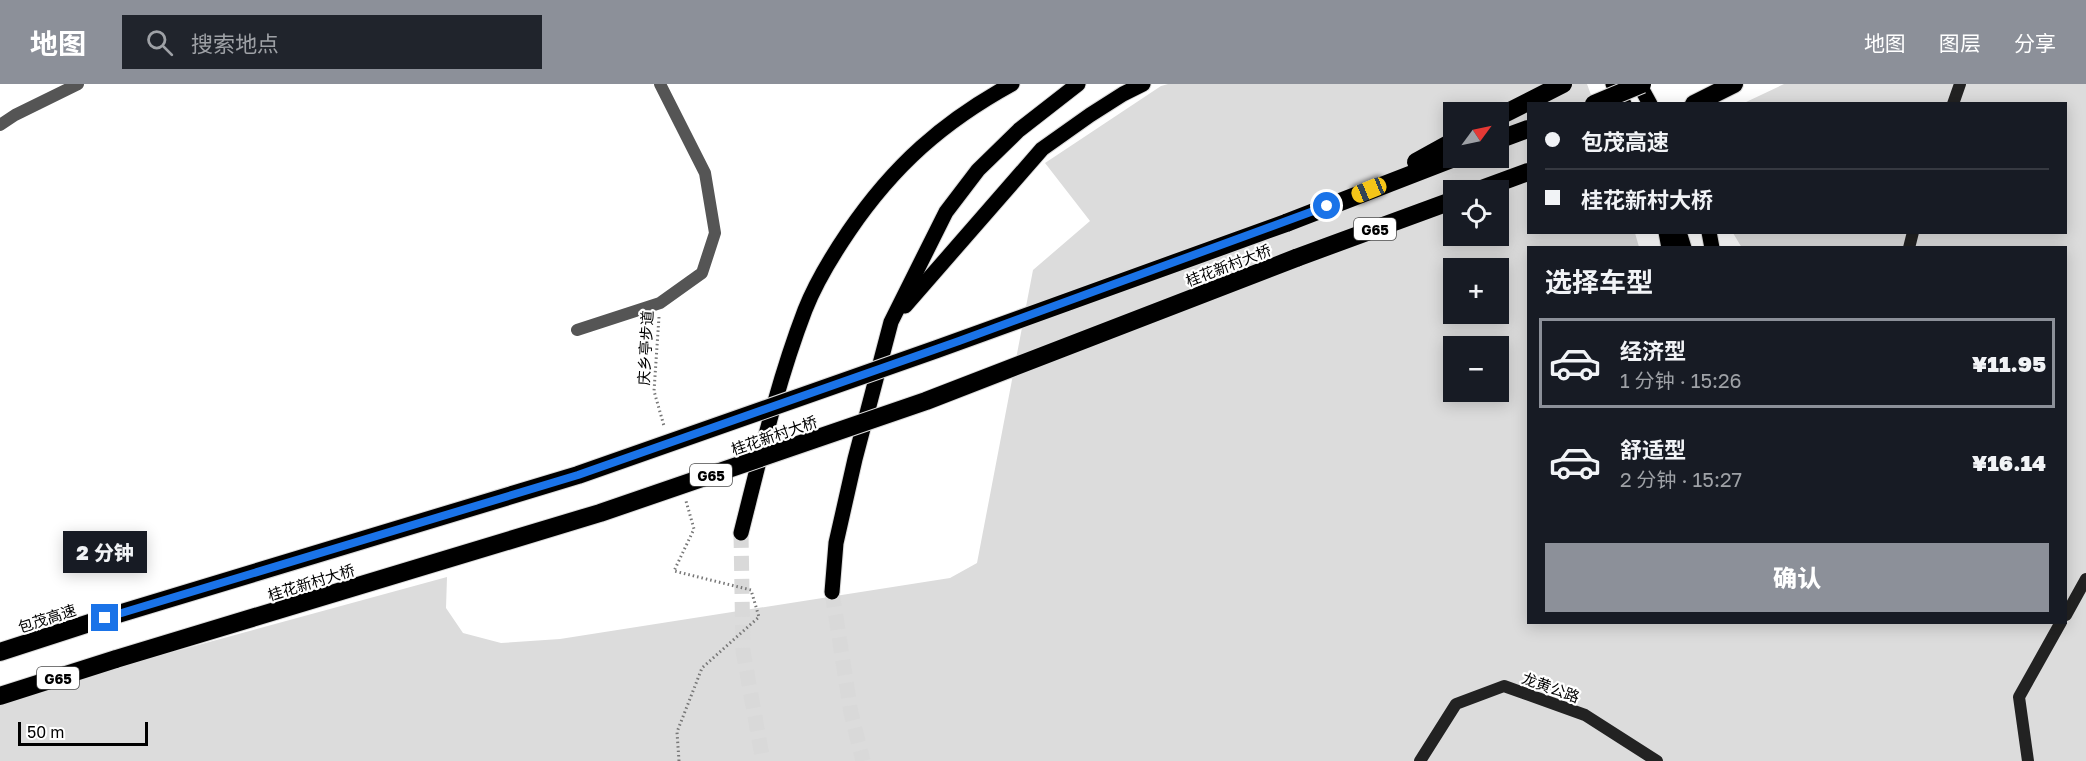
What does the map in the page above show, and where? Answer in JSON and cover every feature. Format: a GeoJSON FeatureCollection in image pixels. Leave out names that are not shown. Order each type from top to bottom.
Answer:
{"type":"FeatureCollection","features":[{"type":"Feature","properties":{"kind":"highway"},"geometry":{"type":"LineString","coordinates":[[1528,102],[1563,84]]}},
{"type":"Feature","properties":{"kind":"highway"},"geometry":{"type":"LineString","coordinates":[[1599,102],[1640,84]]}},
{"type":"Feature","properties":{"kind":"highway"},"geometry":{"type":"LineString","coordinates":[[1698,102],[1734,84]]}},
{"type":"Feature","properties":{"kind":"highway"},"geometry":{"type":"LineString","coordinates":[[1509,111],[1527,102]]}},
{"type":"Feature","properties":{"kind":"highway"},"geometry":{"type":"LineString","coordinates":[[1509,136],[1527,129]]}},
{"type":"Feature","properties":{"kind":"highway"},"geometry":{"type":"LineString","coordinates":[[1369,190],[1443,147]]}},
{"type":"Feature","properties":{"kind":"highway","name":"G65"},"geometry":{"type":"LineString","coordinates":[[1369,190],[1443,162]]}},
{"type":"Feature","properties":{"kind":"highway"},"geometry":{"type":"LineString","coordinates":[[1506,180],[1527,172]]}},
{"type":"Feature","properties":{"kind":"highway","name":"桂花新村大桥"},"geometry":{"type":"LineString","coordinates":[[105,618],[578,475],[926,353],[1286,223],[1369,190]]}},
{"type":"Feature","properties":{"kind":"highway","name":"桂花新村大桥"},"geometry":{"type":"LineString","coordinates":[[0,696],[600,513],[926,402],[1296,258],[1443,204]]}},
{"type":"Feature","properties":{"kind":"highway","name":"包茂高速"},"geometry":{"type":"LineString","coordinates":[[0,652],[105,618]]}},
{"type":"Feature","properties":{"kind":"main road"},"geometry":{"type":"LineString","coordinates":[[741,533],[766,428],[805,309],[828,261],[869,202],[896,170],[952,122],[1012,84]]}},
{"type":"Feature","properties":{"kind":"main road"},"geometry":{"type":"LineString","coordinates":[[832,591],[836,543],[855,459],[891,322],[946,212],[978,170],[1019,130],[1078,84]]}},
{"type":"Feature","properties":{"kind":"main road"},"geometry":{"type":"LineString","coordinates":[[891,322],[1042,149],[1115,99],[1143,84]]}},
{"type":"Feature","properties":{"kind":"main road"},"geometry":{"type":"LineString","coordinates":[[1613,84],[1623,102]]}},
{"type":"Feature","properties":{"kind":"main road"},"geometry":{"type":"LineString","coordinates":[[1640,84],[1649,102]]}},
{"type":"Feature","properties":{"kind":"main road"},"geometry":{"type":"LineString","coordinates":[[1954,102],[1960,84]]}},
{"type":"Feature","properties":{"kind":"main road"},"geometry":{"type":"LineString","coordinates":[[2067,613],[2086,579]]}},
{"type":"Feature","properties":{"kind":"main road"},"geometry":{"type":"LineString","coordinates":[[2028,761],[2019,697],[2060,624]]}},
{"type":"Feature","properties":{"kind":"main road","name":"龙黄公路"},"geometry":{"type":"LineString","coordinates":[[1420,761],[1456,704],[1504,686],[1585,715],[1657,761]]}},
{"type":"Feature","properties":{"kind":"street"},"geometry":{"type":"LineString","coordinates":[[0,125],[15,115],[78,84]]}},
{"type":"Feature","properties":{"kind":"street"},"geometry":{"type":"LineString","coordinates":[[577,330],[660,303],[702,273],[715,232],[705,173],[660,84]]}},
{"type":"Feature","properties":{"kind":"path","name":"庆乡亭步道"},"geometry":{"type":"LineString","coordinates":[[660,303],[654,390],[666,433]]}},
{"type":"Feature","properties":{"kind":"path"},"geometry":{"type":"LineString","coordinates":[[679,761],[677,732],[702,668],[759,617],[752,590],[674,571],[694,529],[685,497]]}},
{"type":"Feature","properties":{"kind":"shaded area"},"geometry":{"type":"Polygon","coordinates":[[[1168,84],[1587,84],[1594,102],[1527,102],[1527,234],[1635,234],[1639,246],[1527,246],[1527,624],[2067,624],[2067,246],[1741,246],[1734,234],[2067,234],[2067,102],[1746,102],[1784,84],[2086,84],[2086,761],[0,761],[0,699],[447,577],[446,608],[463,633],[501,643],[560,639],[950,578],[977,563],[1033,270],[1090,221],[1045,163],[1161,86],[1168,84]]]}},
{"type":"Feature","properties":{"kind":"tunnel"},"geometry":{"type":"LineString","coordinates":[[741,533],[743,651],[763,761]]}},
{"type":"Feature","properties":{"kind":"tunnel"},"geometry":{"type":"LineString","coordinates":[[832,592],[851,713],[863,761]]}},
{"type":"Feature","properties":{"kind":"route"},"geometry":{"type":"LineString","coordinates":[[105,618],[578,475],[959,341],[1286,223],[1327,206]]}}]}
